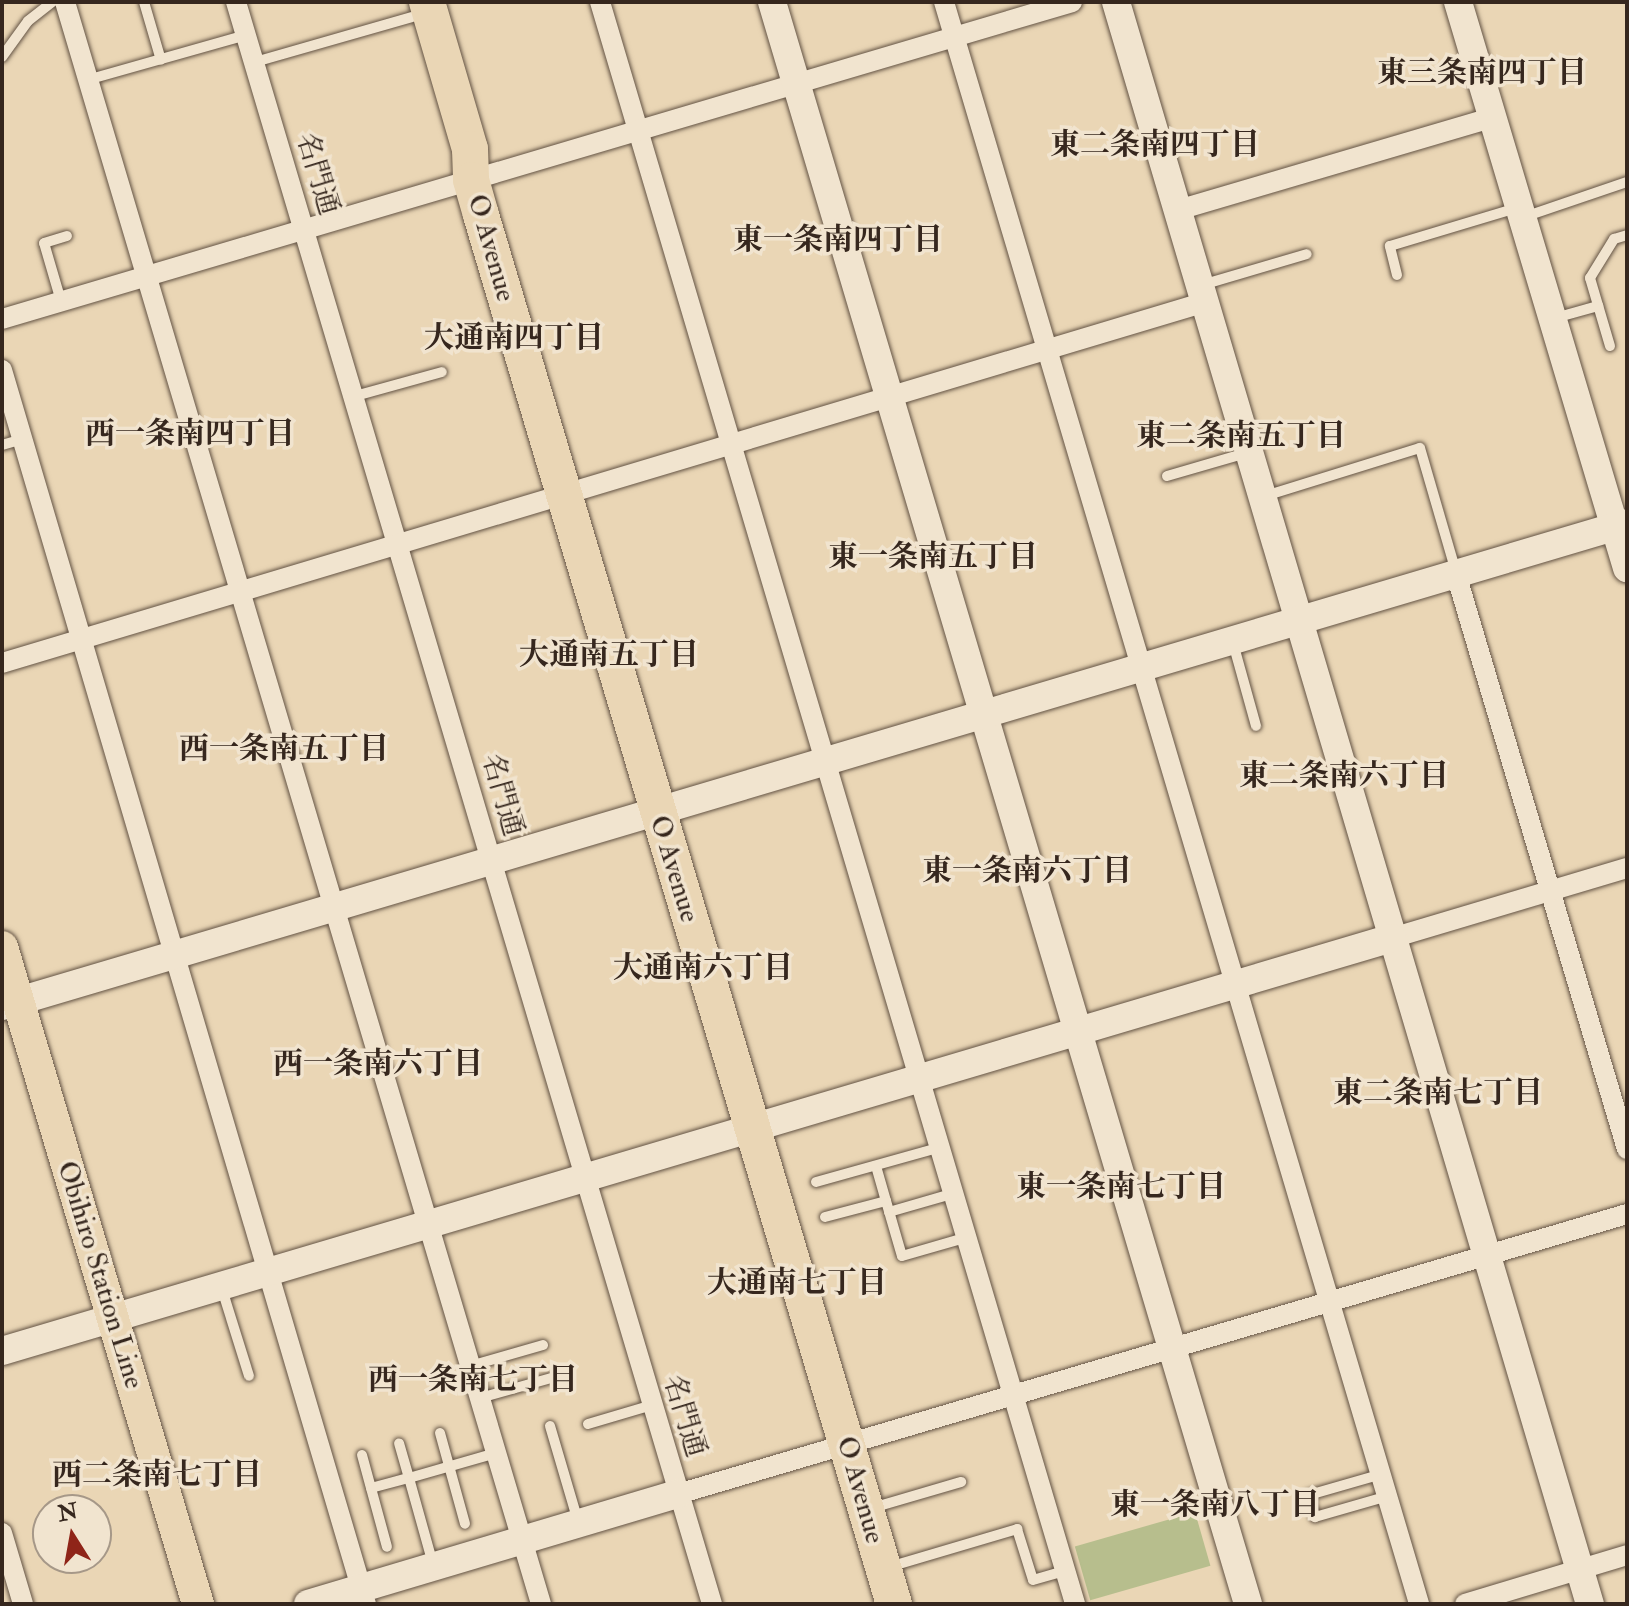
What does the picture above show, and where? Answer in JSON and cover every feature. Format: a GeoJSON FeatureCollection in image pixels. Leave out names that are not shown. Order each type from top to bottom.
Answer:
{"type":"FeatureCollection","features":[{"type":"Feature","properties":{"kind":"highway","name":"O Avenue"},"geometry":{"type":"LineString","coordinates":[[416,7],[453,152],[471,180],[894,1604]]}},
{"type":"Feature","properties":{"kind":"main road","name":"Obihiro Station Line"},"geometry":{"type":"LineString","coordinates":[[2,947],[10,1004],[112,1318],[198,1604]]}},
{"type":"Feature","properties":{"kind":"street"},"geometry":{"type":"LineString","coordinates":[[65,2],[144,277],[240,589],[541,1604]]}},
{"type":"Feature","properties":{"kind":"street","name":"名門通"},"geometry":{"type":"LineString","coordinates":[[236,2],[712,1604]]}},
{"type":"Feature","properties":{"kind":"street"},"geometry":{"type":"LineString","coordinates":[[600,2],[1075,1604]]}},
{"type":"Feature","properties":{"kind":"street"},"geometry":{"type":"LineString","coordinates":[[772,2],[981,714],[1248,1604]]}},
{"type":"Feature","properties":{"kind":"street"},"geometry":{"type":"LineString","coordinates":[[944,2],[1419,1604]]}},
{"type":"Feature","properties":{"kind":"street"},"geometry":{"type":"LineString","coordinates":[[2,319],[1072,2]]}},
{"type":"Feature","properties":{"kind":"street"},"geometry":{"type":"LineString","coordinates":[[1116,2],[1392,938],[1489,1253],[1590,1604]]}},
{"type":"Feature","properties":{"kind":"street"},"geometry":{"type":"LineString","coordinates":[[1458,2],[1553,319],[1621,524],[1627,568]]}},
{"type":"Feature","properties":{"kind":"street"},"geometry":{"type":"LineString","coordinates":[[1178,210],[1493,117]]}},
{"type":"Feature","properties":{"kind":"street"},"geometry":{"type":"LineString","coordinates":[[2,663],[240,589],[1048,351],[1203,294]]}},
{"type":"Feature","properties":{"kind":"street"},"geometry":{"type":"LineString","coordinates":[[4,383],[363,1596]]}},
{"type":"Feature","properties":{"kind":"street"},"geometry":{"type":"LineString","coordinates":[[10,1004],[981,714],[1143,669],[1621,524]]}},
{"type":"Feature","properties":{"kind":"street"},"geometry":{"type":"LineString","coordinates":[[1456,574],[1627,1149]]}},
{"type":"Feature","properties":{"kind":"street"},"geometry":{"type":"LineString","coordinates":[[2,1351],[1627,868]]}},
{"type":"Feature","properties":{"kind":"street"},"geometry":{"type":"LineString","coordinates":[[308,1604],[363,1596],[434,1566],[1627,1214]]}},
{"type":"Feature","properties":{"kind":"street"},"geometry":{"type":"LineString","coordinates":[[2,1533],[23,1604]]}},
{"type":"Feature","properties":{"kind":"street"},"geometry":{"type":"LineString","coordinates":[[1465,1604],[1627,1555]]}},
{"type":"Feature","properties":{"kind":"lane"},"geometry":{"type":"LineString","coordinates":[[2,57],[28,21],[52,2]]}},
{"type":"Feature","properties":{"kind":"lane"},"geometry":{"type":"LineString","coordinates":[[144,2],[161,60]]}},
{"type":"Feature","properties":{"kind":"lane"},"geometry":{"type":"LineString","coordinates":[[255,62],[416,7]]}},
{"type":"Feature","properties":{"kind":"lane"},"geometry":{"type":"LineString","coordinates":[[87,80],[246,35]]}},
{"type":"Feature","properties":{"kind":"lane"},"geometry":{"type":"LineString","coordinates":[[1397,275],[1390,246],[1627,182]]}},
{"type":"Feature","properties":{"kind":"lane"},"geometry":{"type":"LineString","coordinates":[[1610,346],[1590,278],[1614,239],[1627,235]]}},
{"type":"Feature","properties":{"kind":"lane"},"geometry":{"type":"LineString","coordinates":[[61,301],[44,243],[67,236]]}},
{"type":"Feature","properties":{"kind":"lane"},"geometry":{"type":"LineString","coordinates":[[1203,294],[1307,254]]}},
{"type":"Feature","properties":{"kind":"lane"},"geometry":{"type":"LineString","coordinates":[[1553,319],[1598,306]]}},
{"type":"Feature","properties":{"kind":"lane"},"geometry":{"type":"LineString","coordinates":[[355,396],[442,372]]}},
{"type":"Feature","properties":{"kind":"lane"},"geometry":{"type":"LineString","coordinates":[[2,445],[23,439]]}},
{"type":"Feature","properties":{"kind":"lane"},"geometry":{"type":"LineString","coordinates":[[1263,496],[1420,448],[1456,574]]}},
{"type":"Feature","properties":{"kind":"lane"},"geometry":{"type":"LineString","coordinates":[[1167,476],[1250,452]]}},
{"type":"Feature","properties":{"kind":"lane"},"geometry":{"type":"LineString","coordinates":[[1232,642],[1256,726]]}},
{"type":"Feature","properties":{"kind":"lane"},"geometry":{"type":"LineString","coordinates":[[816,1182],[941,1147]]}},
{"type":"Feature","properties":{"kind":"lane"},"geometry":{"type":"LineString","coordinates":[[876,1166],[902,1256],[968,1237]]}},
{"type":"Feature","properties":{"kind":"lane"},"geometry":{"type":"LineString","coordinates":[[825,1217],[955,1193]]}},
{"type":"Feature","properties":{"kind":"lane"},"geometry":{"type":"LineString","coordinates":[[221,1286],[249,1376]]}},
{"type":"Feature","properties":{"kind":"lane"},"geometry":{"type":"LineString","coordinates":[[470,1366],[543,1345]]}},
{"type":"Feature","properties":{"kind":"lane"},"geometry":{"type":"LineString","coordinates":[[480,1398],[551,1378]]}},
{"type":"Feature","properties":{"kind":"lane"},"geometry":{"type":"LineString","coordinates":[[588,1424],[652,1405]]}},
{"type":"Feature","properties":{"kind":"lane"},"geometry":{"type":"LineString","coordinates":[[550,1426],[578,1523]]}},
{"type":"Feature","properties":{"kind":"lane"},"geometry":{"type":"LineString","coordinates":[[440,1433],[465,1524]]}},
{"type":"Feature","properties":{"kind":"lane"},"geometry":{"type":"LineString","coordinates":[[399,1443],[434,1566]]}},
{"type":"Feature","properties":{"kind":"lane"},"geometry":{"type":"LineString","coordinates":[[371,1488],[496,1453]]}},
{"type":"Feature","properties":{"kind":"lane"},"geometry":{"type":"LineString","coordinates":[[362,1455],[387,1547]]}},
{"type":"Feature","properties":{"kind":"lane"},"geometry":{"type":"LineString","coordinates":[[1382,1474],[1309,1495],[1315,1517],[1388,1496]]}},
{"type":"Feature","properties":{"kind":"lane"},"geometry":{"type":"LineString","coordinates":[[866,1510],[961,1482]]}},
{"type":"Feature","properties":{"kind":"lane"},"geometry":{"type":"LineString","coordinates":[[884,1569],[1017,1529],[1033,1580],[1065,1571]]}},
{"type":"Feature","properties":{"kind":"green space"},"geometry":{"type":"Polygon","coordinates":[[[1195,1512],[1210,1566],[1090,1600],[1075,1546],[1195,1512]]]}},
{"type":"Feature","properties":{"kind":"district","name":"東三条南四丁目"},"geometry":{"type":"Point","coordinates":[1482,73]}},
{"type":"Feature","properties":{"kind":"district","name":"東二条南四丁目"},"geometry":{"type":"Point","coordinates":[1155,145]}},
{"type":"Feature","properties":{"kind":"district","name":"東一条南四丁目"},"geometry":{"type":"Point","coordinates":[838,240]}},
{"type":"Feature","properties":{"kind":"district","name":"大通南四丁目"},"geometry":{"type":"Point","coordinates":[514,338]}},
{"type":"Feature","properties":{"kind":"district","name":"西一条南四丁目"},"geometry":{"type":"Point","coordinates":[190,434]}},
{"type":"Feature","properties":{"kind":"district","name":"東二条南五丁目"},"geometry":{"type":"Point","coordinates":[1241,436]}},
{"type":"Feature","properties":{"kind":"district","name":"東一条南五丁目"},"geometry":{"type":"Point","coordinates":[933,557]}},
{"type":"Feature","properties":{"kind":"district","name":"大通南五丁目"},"geometry":{"type":"Point","coordinates":[609,655]}},
{"type":"Feature","properties":{"kind":"district","name":"西一条南五丁目"},"geometry":{"type":"Point","coordinates":[284,749]}},
{"type":"Feature","properties":{"kind":"district","name":"東二条南六丁目"},"geometry":{"type":"Point","coordinates":[1344,776]}},
{"type":"Feature","properties":{"kind":"district","name":"東一条南六丁目"},"geometry":{"type":"Point","coordinates":[1027,871]}},
{"type":"Feature","properties":{"kind":"district","name":"大通南六丁目"},"geometry":{"type":"Point","coordinates":[703,968]}},
{"type":"Feature","properties":{"kind":"district","name":"西一条南六丁目"},"geometry":{"type":"Point","coordinates":[378,1064]}},
{"type":"Feature","properties":{"kind":"district","name":"東二条南七丁目"},"geometry":{"type":"Point","coordinates":[1438,1093]}},
{"type":"Feature","properties":{"kind":"district","name":"東一条南七丁目"},"geometry":{"type":"Point","coordinates":[1121,1187]}},
{"type":"Feature","properties":{"kind":"district","name":"大通南七丁目"},"geometry":{"type":"Point","coordinates":[797,1283]}},
{"type":"Feature","properties":{"kind":"district","name":"西一条南七丁目"},"geometry":{"type":"Point","coordinates":[473,1380]}},
{"type":"Feature","properties":{"kind":"district","name":"西二条南七丁目"},"geometry":{"type":"Point","coordinates":[157,1475]}},
{"type":"Feature","properties":{"kind":"district","name":"東一条南八丁目"},"geometry":{"type":"Point","coordinates":[1215,1505]}}]}
